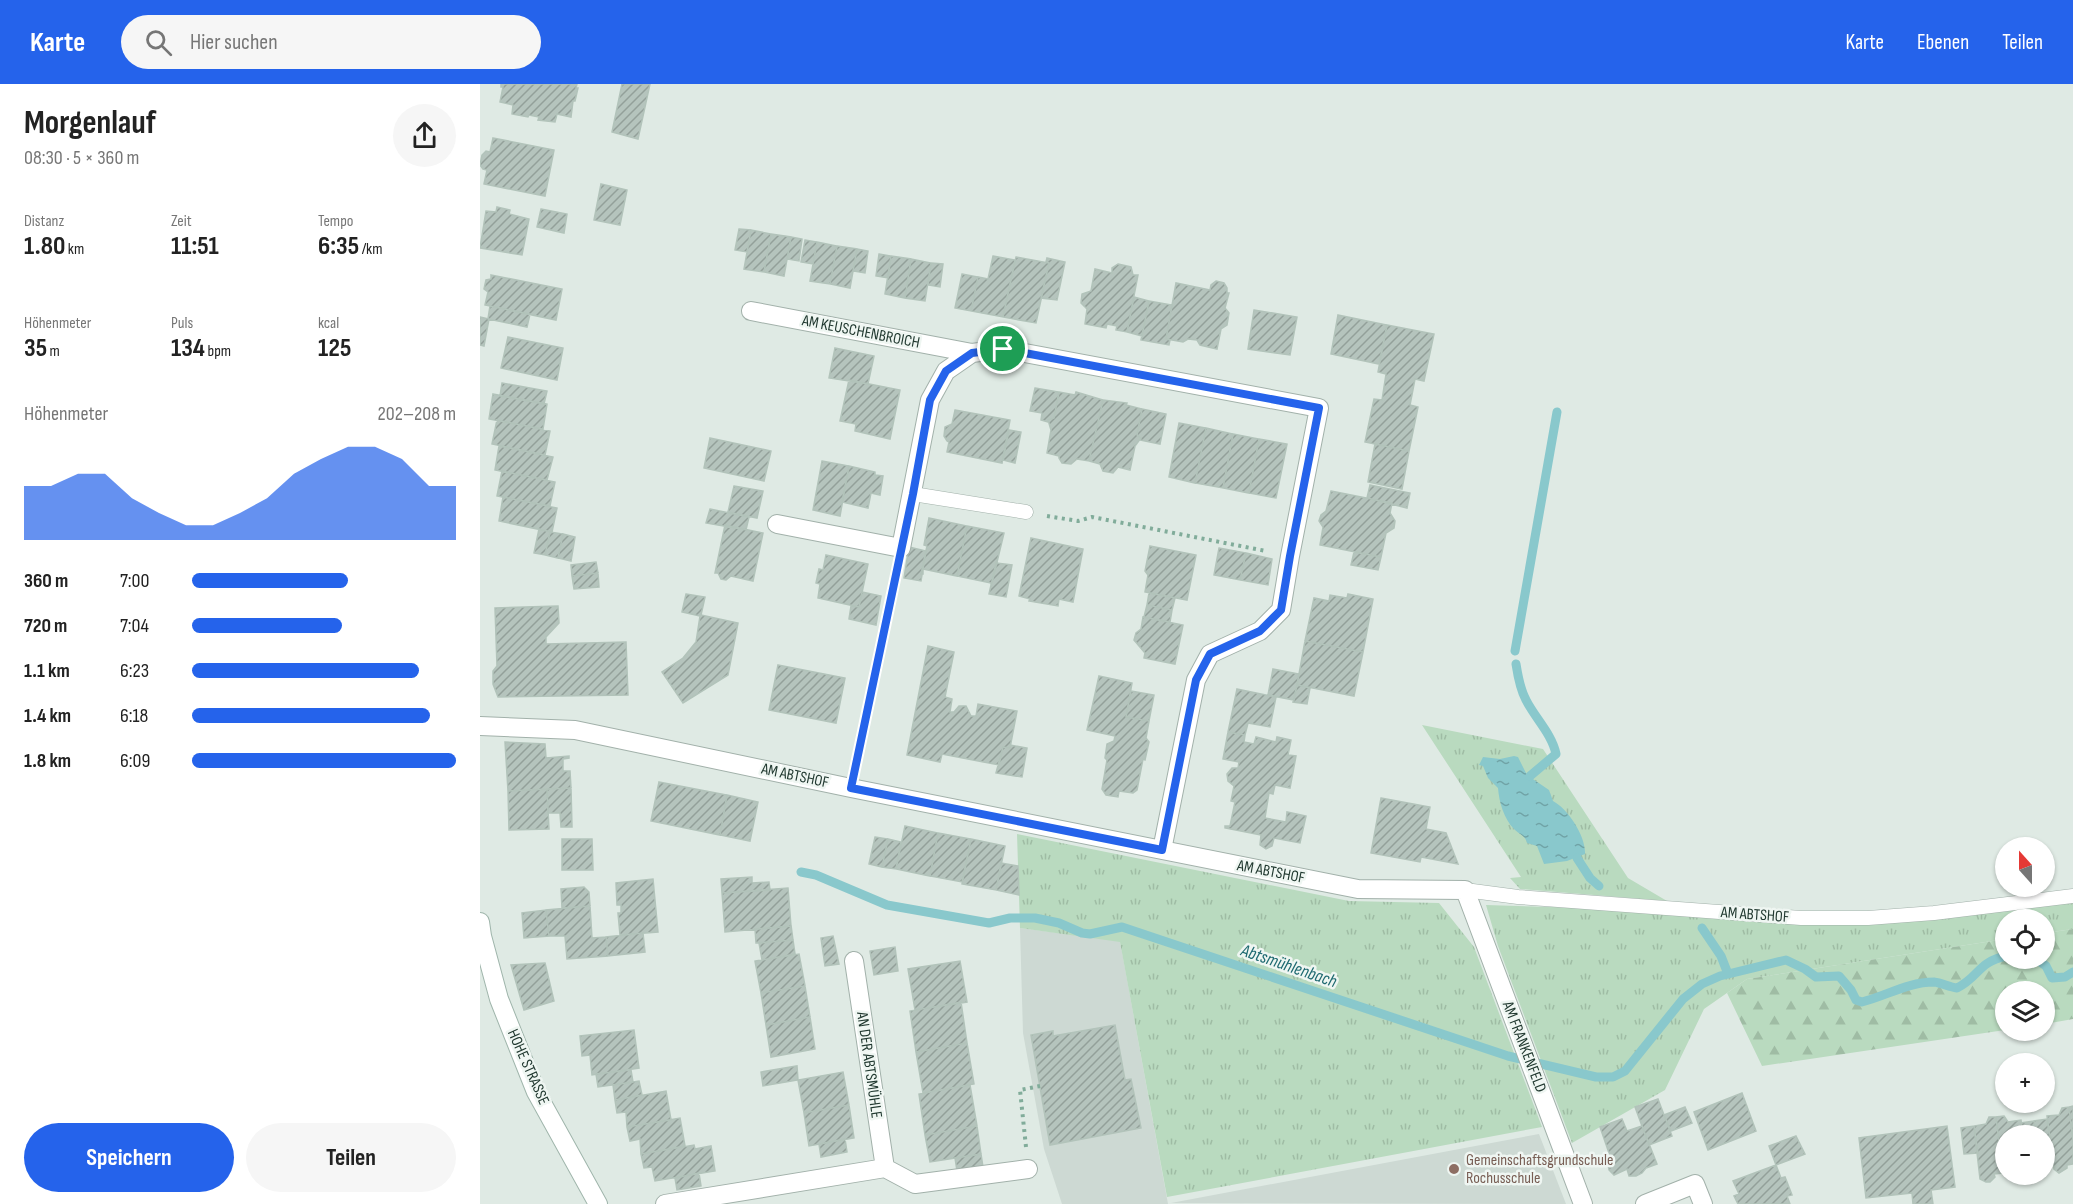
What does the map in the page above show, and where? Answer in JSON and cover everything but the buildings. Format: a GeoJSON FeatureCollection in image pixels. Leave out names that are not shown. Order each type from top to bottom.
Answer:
{"type":"FeatureCollection","features":[{"type":"Feature","properties":{"kind":"street","name":"AM KEUSCHENBROICH"},"geometry":{"type":"LineString","coordinates":[[751,311],[972,353],[1003,349],[1319,408],[1281,610],[1260,631],[1210,654],[1196,680],[1162,850]]}},
{"type":"Feature","properties":{"kind":"street","name":"AM KEUSCHENBROICH"},"geometry":{"type":"LineString","coordinates":[[901,548],[930,400],[946,371],[972,353]]}},
{"type":"Feature","properties":{"kind":"street"},"geometry":{"type":"LineString","coordinates":[[777,524],[901,548]]}},
{"type":"Feature","properties":{"kind":"street","name":"AM ABTSHOF"},"geometry":{"type":"LineString","coordinates":[[480,726],[575,730],[851,788],[1358,889],[1465,890]]}},
{"type":"Feature","properties":{"kind":"street","name":"AM FRANKENFELD"},"geometry":{"type":"LineString","coordinates":[[1465,890],[1583,1204]]}},
{"type":"Feature","properties":{"kind":"street","name":"HOHE STRASSE"},"geometry":{"type":"LineString","coordinates":[[480,922],[499,999],[536,1092],[598,1204]]}},
{"type":"Feature","properties":{"kind":"street","name":"AN DER ABTSMÜHLE"},"geometry":{"type":"LineString","coordinates":[[854,961],[885,1168]]}},
{"type":"Feature","properties":{"kind":"street"},"geometry":{"type":"LineString","coordinates":[[665,1204],[885,1168],[915,1184],[1028,1168]]}},
{"type":"Feature","properties":{"kind":"street"},"geometry":{"type":"LineString","coordinates":[[1645,1204],[1695,1184],[1703,1204]]}},
{"type":"Feature","properties":{"kind":"lane"},"geometry":{"type":"LineString","coordinates":[[913,494],[1026,512]]}},
{"type":"Feature","properties":{"kind":"lane","name":"AM ABTSHOF"},"geometry":{"type":"LineString","coordinates":[[1465,890],[1518,897],[1801,918],[1868,918],[1934,913],[2073,896]]}},
{"type":"Feature","properties":{"kind":"path"},"geometry":{"type":"LineString","coordinates":[[1026,512],[1078,521],[1092,517],[1290,556]]}},
{"type":"Feature","properties":{"kind":"path"},"geometry":{"type":"LineString","coordinates":[[851,788],[901,548]]}},
{"type":"Feature","properties":{"kind":"path"},"geometry":{"type":"LineString","coordinates":[[1028,1168],[1020,1090],[1040,1086]]}},
{"type":"Feature","properties":{"kind":"shaded area"},"geometry":{"type":"Polygon","coordinates":[[[1020,928],[1120,941],[1168,1204],[1062,1204],[1044,1149],[1023,1033],[1020,928]]]}},
{"type":"Feature","properties":{"kind":"shaded area","name":"Gemeinschaftsgrundschule Rochusschule"},"geometry":{"type":"Polygon","coordinates":[[[1539,1134],[1566,1204],[1171,1203],[1539,1134]]]}},
{"type":"Feature","properties":{"kind":"green space"},"geometry":{"type":"Polygon","coordinates":[[[1422,725],[1543,749],[1628,878],[1667,901],[1520,889],[1510,878],[1521,877],[1422,725]]]}},
{"type":"Feature","properties":{"kind":"green space"},"geometry":{"type":"Polygon","coordinates":[[[1017,834],[1349,901],[1439,903],[1474,947],[1542,1127],[1167,1197],[1120,942],[1020,928],[1017,834]]]}},
{"type":"Feature","properties":{"kind":"green space"},"geometry":{"type":"Polygon","coordinates":[[[2073,901],[2073,929],[2055,932],[2055,909],[1995,909],[1995,941],[1747,979],[1704,1009],[1665,1090],[1572,1143],[1498,946],[1486,905],[1620,909],[1800,922],[2073,901]]]}},
{"type":"Feature","properties":{"kind":"green space"},"geometry":{"type":"Polygon","coordinates":[[[2073,929],[2073,1019],[2055,1022],[2055,981],[1995,981],[1995,1031],[1762,1066],[1727,993],[1747,979],[1995,941],[1995,969],[2055,969],[2055,932],[2073,929]]]}},
{"type":"Feature","properties":{"kind":"water"},"geometry":{"type":"Polygon","coordinates":[[[1483,757],[1500,759],[1518,757],[1527,775],[1549,790],[1553,801],[1570,817],[1583,839],[1585,854],[1567,861],[1544,864],[1537,846],[1527,843],[1524,837],[1510,825],[1503,810],[1498,788],[1488,778],[1483,766],[1479,765],[1483,757]]]}},
{"type":"Feature","properties":{"kind":"waterway"},"geometry":{"type":"LineString","coordinates":[[1515,651],[1557,412]]}},
{"type":"Feature","properties":{"kind":"waterway"},"geometry":{"type":"LineString","coordinates":[[1516,664],[1524,696],[1551,740],[1556,754],[1530,776]]}},
{"type":"Feature","properties":{"kind":"waterway","name":"Abtsmühlenbach"},"geometry":{"type":"LineString","coordinates":[[1577,858],[1590,878],[1599,886]]}},
{"type":"Feature","properties":{"kind":"waterway","name":"Abtsmühlenbach"},"geometry":{"type":"LineString","coordinates":[[801,872],[816,875],[887,905],[989,923],[1010,918],[1035,918],[1059,923],[1090,934],[1122,927],[1508,1056],[1596,1077],[1613,1077],[1625,1071],[1683,999],[1702,984],[1720,976],[1786,960],[1816,977],[1839,976],[1856,1000],[1862,1002],[1924,983],[1934,982],[1957,988],[1995,960]]}},
{"type":"Feature","properties":{"kind":"waterway","name":"Abtsmühlenbach"},"geometry":{"type":"LineString","coordinates":[[1702,928],[1721,956],[1728,974]]}},
{"type":"Feature","properties":{"kind":"waterway","name":"Abtsmühlenbach"},"geometry":{"type":"LineString","coordinates":[[2048,969],[2052,978],[2065,977],[2073,972]]}},
{"type":"Feature","properties":{"kind":"place","name":"Gemeinschaftsgrundschule Rochusschule"},"geometry":{"type":"Point","coordinates":[1454,1169]}},
{"type":"Feature","properties":{"kind":"route"},"geometry":{"type":"LineString","coordinates":[[1003,349],[1319,408],[1281,610],[1260,631],[1210,654],[1196,680],[1162,850],[851,788],[913,494],[930,400],[946,371],[972,353],[1003,349]]}}]}
